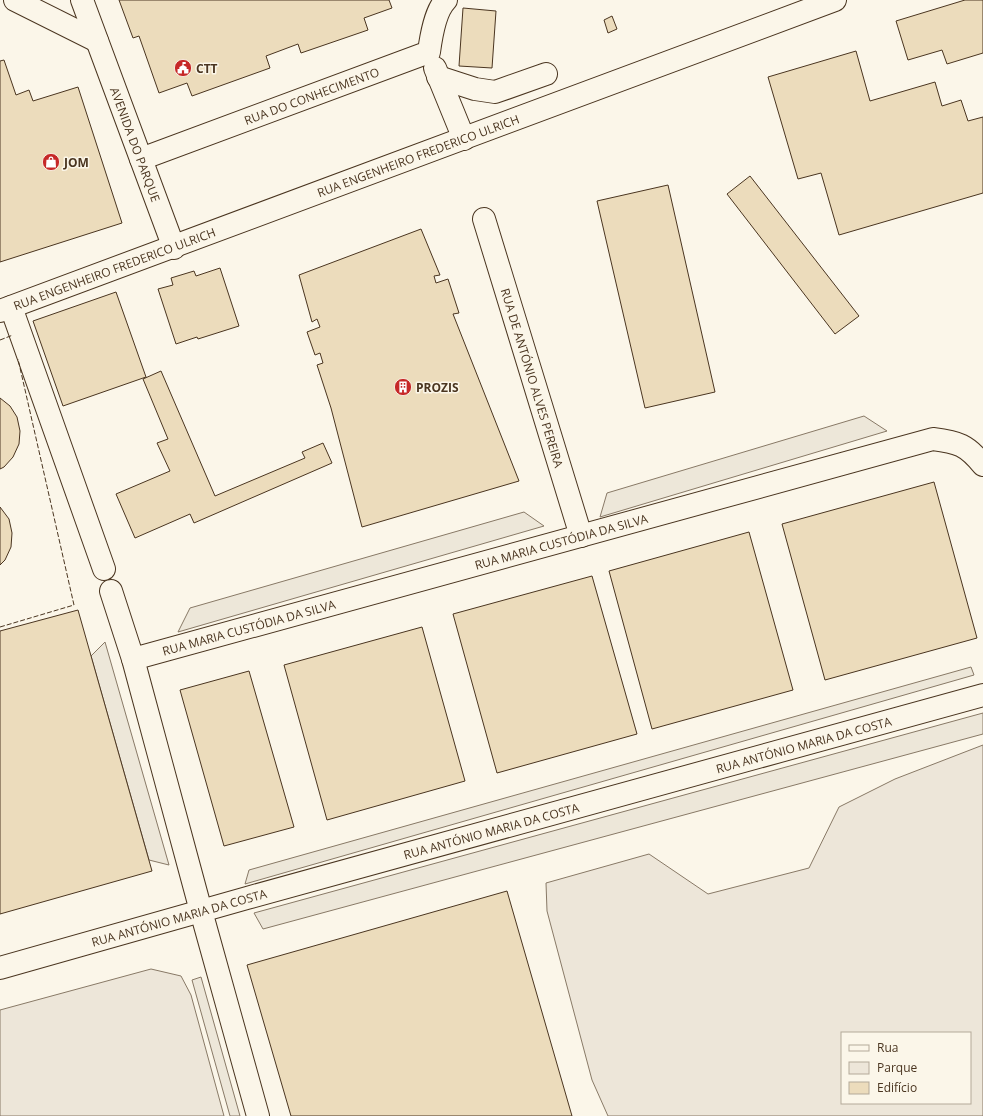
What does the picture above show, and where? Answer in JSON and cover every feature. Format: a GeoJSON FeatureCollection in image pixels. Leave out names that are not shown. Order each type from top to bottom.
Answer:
{"type":"FeatureCollection","features":[{"type":"Feature","properties":{"kind":"street"},"geometry":{"type":"LineString","coordinates":[[15,0],[97,41]]}},
{"type":"Feature","properties":{"kind":"street","name":"AVENIDA DO PARQUE"},"geometry":{"type":"LineString","coordinates":[[82,0],[174,248]]}},
{"type":"Feature","properties":{"kind":"street"},"geometry":{"type":"LineString","coordinates":[[446,0],[443,3],[435,22],[429,52],[464,139]]}},
{"type":"Feature","properties":{"kind":"street","name":"RUA ENGENHEIRO FREDERICO ULRICH"},"geometry":{"type":"LineString","coordinates":[[6,309],[174,248],[835,0]]}},
{"type":"Feature","properties":{"kind":"street","name":"RUA DO CONHECIMENTO"},"geometry":{"type":"LineString","coordinates":[[141,159],[429,52]]}},
{"type":"Feature","properties":{"kind":"street"},"geometry":{"type":"LineString","coordinates":[[438,77],[476,89],[495,92],[546,74]]}},
{"type":"Feature","properties":{"kind":"street","name":"RUA DE ANTÓNIO ALVES PEREIRA"},"geometry":{"type":"LineString","coordinates":[[484,219],[581,536]]}},
{"type":"Feature","properties":{"kind":"street"},"geometry":{"type":"LineString","coordinates":[[6,309],[104,569]]}},
{"type":"Feature","properties":{"kind":"street","name":"RUA MARIA CUSTÓDIA DA SILVA"},"geometry":{"type":"LineString","coordinates":[[133,659],[933,439],[955,442],[974,454],[983,465]]}},
{"type":"Feature","properties":{"kind":"street"},"geometry":{"type":"LineString","coordinates":[[112,590],[133,659],[200,911],[258,1116]]}},
{"type":"Feature","properties":{"kind":"street","name":"RUA ANTÓNIO MARIA DA COSTA"},"geometry":{"type":"LineString","coordinates":[[0,968],[200,911],[983,695]]}},
{"type":"Feature","properties":{"kind":"green space"},"geometry":{"type":"Polygon","coordinates":[[[983,745],[983,1116],[608,1116],[592,1080],[547,911],[546,883],[649,854],[708,894],[809,868],[839,807],[895,779],[983,745]]]}},
{"type":"Feature","properties":{"kind":"green space"},"geometry":{"type":"Polygon","coordinates":[[[151,969],[181,976],[191,995],[224,1116],[0,1116],[0,1010],[151,969]]]}},
{"type":"Feature","properties":{"kind":"shaded area"},"geometry":{"type":"Polygon","coordinates":[[[864,416],[887,431],[600,517],[607,493],[864,416]]]}},
{"type":"Feature","properties":{"kind":"shaded area"},"geometry":{"type":"Polygon","coordinates":[[[524,512],[544,526],[178,632],[190,608],[524,512]]]}},
{"type":"Feature","properties":{"kind":"shaded area"},"geometry":{"type":"Polygon","coordinates":[[[105,642],[169,865],[149,860],[91,656],[105,642]]]}},
{"type":"Feature","properties":{"kind":"shaded area"},"geometry":{"type":"Polygon","coordinates":[[[971,667],[974,675],[245,884],[249,870],[971,667]]]}},
{"type":"Feature","properties":{"kind":"shaded area"},"geometry":{"type":"Polygon","coordinates":[[[983,713],[983,734],[263,929],[254,913],[983,713]]]}},
{"type":"Feature","properties":{"kind":"shaded area"},"geometry":{"type":"Polygon","coordinates":[[[201,977],[240,1116],[230,1116],[192,980],[201,977]]]}},
{"type":"Feature","properties":{"kind":"building"},"geometry":{"type":"Polygon","coordinates":[[[119,0],[389,0],[392,8],[364,18],[368,30],[301,53],[298,44],[266,56],[270,68],[192,96],[187,83],[159,93],[139,36],[133,38],[119,0]]]}},
{"type":"Feature","properties":{"kind":"building"},"geometry":{"type":"Polygon","coordinates":[[[965,0],[983,0],[983,53],[947,64],[942,50],[908,60],[896,21],[965,0]]]}},
{"type":"Feature","properties":{"kind":"building"},"geometry":{"type":"Polygon","coordinates":[[[463,8],[496,11],[492,68],[459,66],[463,8]]]}},
{"type":"Feature","properties":{"kind":"building"},"geometry":{"type":"Polygon","coordinates":[[[612,16],[617,29],[608,33],[604,20],[612,16]]]}},
{"type":"Feature","properties":{"kind":"building"},"geometry":{"type":"Polygon","coordinates":[[[856,51],[870,101],[935,82],[942,106],[961,100],[968,121],[983,117],[983,193],[839,235],[821,173],[798,179],[768,77],[856,51]]]}},
{"type":"Feature","properties":{"kind":"building","name":"JOM"},"geometry":{"type":"Polygon","coordinates":[[[4,60],[16,95],[29,90],[33,101],[78,87],[122,223],[0,262],[0,61],[4,60]]]}},
{"type":"Feature","properties":{"kind":"building"},"geometry":{"type":"Polygon","coordinates":[[[750,176],[859,316],[835,334],[727,194],[750,176]]]}},
{"type":"Feature","properties":{"kind":"building"},"geometry":{"type":"Polygon","coordinates":[[[668,185],[715,392],[645,408],[597,201],[668,185]]]}},
{"type":"Feature","properties":{"kind":"building","name":"PROZIS"},"geometry":{"type":"Polygon","coordinates":[[[421,229],[440,275],[434,276],[436,283],[448,279],[459,313],[453,314],[519,481],[362,527],[331,408],[317,365],[323,363],[320,353],[315,355],[307,332],[320,327],[317,319],[312,322],[299,275],[421,229]]]}},
{"type":"Feature","properties":{"kind":"building"},"geometry":{"type":"Polygon","coordinates":[[[220,268],[239,326],[198,339],[197,337],[176,344],[158,289],[173,285],[171,278],[194,271],[196,276],[220,268]]]}},
{"type":"Feature","properties":{"kind":"building"},"geometry":{"type":"Polygon","coordinates":[[[116,292],[146,377],[63,406],[33,321],[116,292]]]}},
{"type":"Feature","properties":{"kind":"building"},"geometry":{"type":"Polygon","coordinates":[[[161,371],[215,496],[305,458],[302,452],[323,443],[332,463],[194,523],[190,514],[135,538],[116,494],[170,471],[157,443],[168,439],[143,379],[161,371]]]}},
{"type":"Feature","properties":{"kind":"building"},"geometry":{"type":"Polygon","coordinates":[[[0,398],[10,406],[17,417],[20,431],[19,444],[13,457],[4,467],[0,469],[0,398]]]}},
{"type":"Feature","properties":{"kind":"building"},"geometry":{"type":"Polygon","coordinates":[[[934,482],[977,638],[825,680],[782,524],[934,482]]]}},
{"type":"Feature","properties":{"kind":"building"},"geometry":{"type":"Polygon","coordinates":[[[0,507],[9,519],[12,533],[11,547],[5,560],[0,565],[0,507]]]}},
{"type":"Feature","properties":{"kind":"building"},"geometry":{"type":"Polygon","coordinates":[[[749,532],[793,690],[652,729],[609,571],[749,532]]]}},
{"type":"Feature","properties":{"kind":"building"},"geometry":{"type":"Polygon","coordinates":[[[592,576],[637,734],[497,773],[453,614],[592,576]]]}},
{"type":"Feature","properties":{"kind":"building"},"geometry":{"type":"Polygon","coordinates":[[[78,610],[152,871],[0,914],[0,631],[78,610]]]}},
{"type":"Feature","properties":{"kind":"building"},"geometry":{"type":"Polygon","coordinates":[[[422,627],[465,781],[327,820],[284,665],[422,627]]]}},
{"type":"Feature","properties":{"kind":"building"},"geometry":{"type":"Polygon","coordinates":[[[249,671],[294,827],[224,846],[180,690],[249,671]]]}},
{"type":"Feature","properties":{"kind":"building"},"geometry":{"type":"Polygon","coordinates":[[[507,891],[572,1116],[291,1116],[247,965],[507,891]]]}},
{"type":"Feature","properties":{"kind":"fence"},"geometry":{"type":"LineString","coordinates":[[0,340],[13,335]]}},
{"type":"Feature","properties":{"kind":"fence"},"geometry":{"type":"LineString","coordinates":[[0,627],[74,605],[18,359]]}},
{"type":"Feature","properties":{"kind":"place","name":"CTT"},"geometry":{"type":"Point","coordinates":[183,68]}},
{"type":"Feature","properties":{"kind":"place","name":"JOM"},"geometry":{"type":"Point","coordinates":[51,162]}},
{"type":"Feature","properties":{"kind":"place","name":"PROZIS"},"geometry":{"type":"Point","coordinates":[403,387]}}]}
